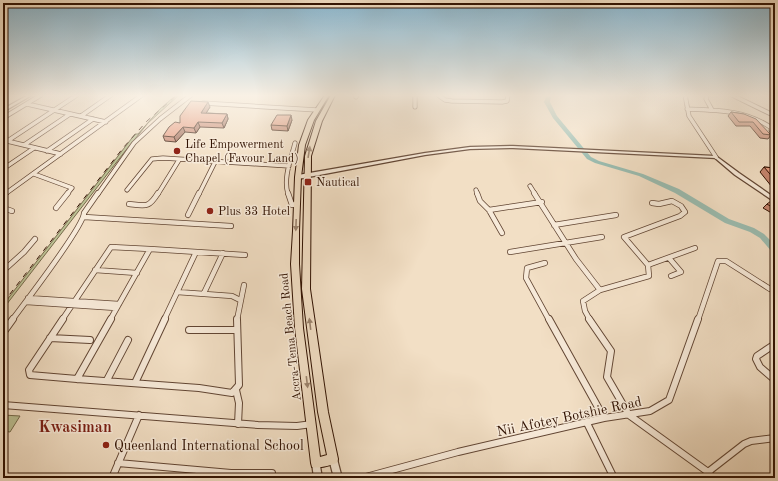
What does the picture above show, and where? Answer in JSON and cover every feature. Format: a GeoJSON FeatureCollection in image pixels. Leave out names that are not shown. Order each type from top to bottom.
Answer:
{"type":"FeatureCollection","features":[{"type":"Feature","properties":{"kind":"main road","name":"Accra-Tema Beach Road"},"geometry":{"type":"LineString","coordinates":[[316,117],[302,145],[298,177],[295,264],[299,328],[316,463]]}},
{"type":"Feature","properties":{"kind":"main road","name":"Accra-Tema Beach Road"},"geometry":{"type":"LineString","coordinates":[[318,117],[310,146],[307,176],[306,289],[323,412],[333,459]]}},
{"type":"Feature","properties":{"kind":"main road"},"geometry":{"type":"LineString","coordinates":[[316,463],[333,459]]}},
{"type":"Feature","properties":{"kind":"street"},"geometry":{"type":"LineString","coordinates":[[3,144],[5,140],[42,117]]}},
{"type":"Feature","properties":{"kind":"street"},"geometry":{"type":"LineString","coordinates":[[24,145],[65,117]]}},
{"type":"Feature","properties":{"kind":"street"},"geometry":{"type":"LineString","coordinates":[[87,117],[106,122]]}},
{"type":"Feature","properties":{"kind":"street"},"geometry":{"type":"LineString","coordinates":[[3,196],[112,117]]}},
{"type":"Feature","properties":{"kind":"street"},"geometry":{"type":"LineString","coordinates":[[3,333],[74,234],[84,217],[84,213],[134,143],[162,117]]}},
{"type":"Feature","properties":{"kind":"street"},"geometry":{"type":"LineString","coordinates":[[690,117],[716,157],[737,174],[775,200]]}},
{"type":"Feature","properties":{"kind":"street"},"geometry":{"type":"LineString","coordinates":[[755,117],[770,126],[775,135]]}},
{"type":"Feature","properties":{"kind":"street"},"geometry":{"type":"LineString","coordinates":[[47,151],[93,119]]}},
{"type":"Feature","properties":{"kind":"street"},"geometry":{"type":"LineString","coordinates":[[5,140],[61,154]]}},
{"type":"Feature","properties":{"kind":"street"},"geometry":{"type":"LineString","coordinates":[[295,143],[286,186],[292,204],[297,204]]}},
{"type":"Feature","properties":{"kind":"street"},"geometry":{"type":"LineString","coordinates":[[298,177],[425,154],[470,148],[513,147],[716,157]]}},
{"type":"Feature","properties":{"kind":"street"},"geometry":{"type":"LineString","coordinates":[[3,169],[34,148]]}},
{"type":"Feature","properties":{"kind":"street"},"geometry":{"type":"LineString","coordinates":[[127,190],[152,159],[289,166]]}},
{"type":"Feature","properties":{"kind":"street"},"geometry":{"type":"LineString","coordinates":[[130,204],[146,206],[152,203],[178,160]]}},
{"type":"Feature","properties":{"kind":"street"},"geometry":{"type":"LineString","coordinates":[[188,214],[215,162]]}},
{"type":"Feature","properties":{"kind":"street"},"geometry":{"type":"LineString","coordinates":[[34,174],[72,188],[56,208]]}},
{"type":"Feature","properties":{"kind":"street"},"geometry":{"type":"LineString","coordinates":[[530,186],[542,202],[554,225],[566,243],[600,290]]}},
{"type":"Feature","properties":{"kind":"street"},"geometry":{"type":"LineString","coordinates":[[476,190],[480,201],[489,210],[502,233]]}},
{"type":"Feature","properties":{"kind":"street"},"geometry":{"type":"LineString","coordinates":[[652,203],[659,204],[672,201],[681,206],[685,212],[680,216],[624,237],[648,265],[649,273],[645,278],[600,290],[586,298],[582,304],[583,309],[610,348],[612,360],[606,373],[607,377],[629,415],[710,475],[744,444],[751,441],[766,441],[775,438]]}},
{"type":"Feature","properties":{"kind":"street"},"geometry":{"type":"LineString","coordinates":[[489,210],[542,202]]}},
{"type":"Feature","properties":{"kind":"street"},"geometry":{"type":"LineString","coordinates":[[3,208],[12,211]]}},
{"type":"Feature","properties":{"kind":"street"},"geometry":{"type":"LineString","coordinates":[[554,225],[616,215]]}},
{"type":"Feature","properties":{"kind":"street"},"geometry":{"type":"LineString","coordinates":[[84,217],[232,226]]}},
{"type":"Feature","properties":{"kind":"street"},"geometry":{"type":"LineString","coordinates":[[510,252],[602,237]]}},
{"type":"Feature","properties":{"kind":"street"},"geometry":{"type":"LineString","coordinates":[[3,272],[35,239]]}},
{"type":"Feature","properties":{"kind":"street"},"geometry":{"type":"LineString","coordinates":[[244,285],[240,300],[236,330],[239,385],[232,393],[199,388],[135,384],[107,380],[77,379],[28,373],[111,247],[245,255]]}},
{"type":"Feature","properties":{"kind":"street"},"geometry":{"type":"LineString","coordinates":[[648,265],[695,248]]}},
{"type":"Feature","properties":{"kind":"street"},"geometry":{"type":"LineString","coordinates":[[77,379],[150,249]]}},
{"type":"Feature","properties":{"kind":"street"},"geometry":{"type":"LineString","coordinates":[[135,384],[196,252]]}},
{"type":"Feature","properties":{"kind":"street"},"geometry":{"type":"LineString","coordinates":[[204,293],[223,253]]}},
{"type":"Feature","properties":{"kind":"street"},"geometry":{"type":"LineString","coordinates":[[669,258],[681,272],[671,276]]}},
{"type":"Feature","properties":{"kind":"street","name":"Nii Afotey Botshie Road"},"geometry":{"type":"LineString","coordinates":[[362,478],[458,452],[604,418],[650,411],[669,400],[700,318],[718,261],[726,261],[770,290]]}},
{"type":"Feature","properties":{"kind":"street"},"geometry":{"type":"LineString","coordinates":[[545,263],[527,268],[526,278],[604,418]]}},
{"type":"Feature","properties":{"kind":"street"},"geometry":{"type":"LineString","coordinates":[[95,270],[137,273]]}},
{"type":"Feature","properties":{"kind":"street"},"geometry":{"type":"LineString","coordinates":[[177,292],[232,296],[240,300]]}},
{"type":"Feature","properties":{"kind":"street"},"geometry":{"type":"LineString","coordinates":[[27,300],[118,306]]}},
{"type":"Feature","properties":{"kind":"street"},"geometry":{"type":"LineString","coordinates":[[189,330],[236,330]]}},
{"type":"Feature","properties":{"kind":"street"},"geometry":{"type":"LineString","coordinates":[[50,338],[90,340]]}},
{"type":"Feature","properties":{"kind":"street"},"geometry":{"type":"LineString","coordinates":[[107,380],[128,340]]}},
{"type":"Feature","properties":{"kind":"street"},"geometry":{"type":"LineString","coordinates":[[775,344],[757,356],[756,359],[760,367],[775,380]]}},
{"type":"Feature","properties":{"kind":"street"},"geometry":{"type":"LineString","coordinates":[[236,390],[239,403],[238,424]]}},
{"type":"Feature","properties":{"kind":"street"},"geometry":{"type":"LineString","coordinates":[[3,405],[238,424],[296,426],[312,424]]}},
{"type":"Feature","properties":{"kind":"street"},"geometry":{"type":"LineString","coordinates":[[112,478],[139,415]]}},
{"type":"Feature","properties":{"kind":"street"},"geometry":{"type":"LineString","coordinates":[[587,423],[614,478]]}},
{"type":"Feature","properties":{"kind":"street"},"geometry":{"type":"LineString","coordinates":[[333,459],[338,478]]}},
{"type":"Feature","properties":{"kind":"street"},"geometry":{"type":"LineString","coordinates":[[118,463],[231,473],[272,473]]}},
{"type":"Feature","properties":{"kind":"street"},"geometry":{"type":"LineString","coordinates":[[316,463],[318,478]]}},
{"type":"Feature","properties":{"kind":"green space"},"geometry":{"type":"Polygon","coordinates":[[[154,117],[126,150],[3,309],[3,305],[135,134],[138,134],[154,117]]]}},
{"type":"Feature","properties":{"kind":"green space"},"geometry":{"type":"Polygon","coordinates":[[[3,415],[20,416],[10,432],[3,431],[3,415]]]}},
{"type":"Feature","properties":{"kind":"building"},"geometry":{"type":"Polygon","coordinates":[[[180,117],[225,117],[222,123],[198,122],[194,128],[183,127],[174,137],[163,136],[169,127],[175,122],[180,123],[180,117]]]}},
{"type":"Feature","properties":{"kind":"building"},"geometry":{"type":"Polygon","coordinates":[[[276,117],[290,117],[287,126],[271,125],[276,117]]]}},
{"type":"Feature","properties":{"kind":"building"},"geometry":{"type":"Polygon","coordinates":[[[735,117],[752,117],[756,119],[771,135],[763,134],[753,122],[739,122],[735,117]]]}},
{"type":"Feature","properties":{"kind":"building"},"geometry":{"type":"Polygon","coordinates":[[[764,167],[775,168],[775,180],[764,167]]]}},
{"type":"Feature","properties":{"kind":"building"},"geometry":{"type":"Polygon","coordinates":[[[771,201],[775,203],[775,209],[767,204],[771,201]]]}},
{"type":"Feature","properties":{"kind":"waterway"},"geometry":{"type":"LineString","coordinates":[[555,117],[589,158],[597,162],[641,175],[677,191],[727,221],[752,230],[762,236],[775,250]]}},
{"type":"Feature","properties":{"kind":"railway"},"geometry":{"type":"LineString","coordinates":[[3,303],[123,148],[151,117]]}},
{"type":"Feature","properties":{"kind":"place","name":"Life Empowerment Chapel (Favour Land)"},"geometry":{"type":"Point","coordinates":[177,151]}},
{"type":"Feature","properties":{"kind":"place","name":"Nautical"},"geometry":{"type":"Point","coordinates":[308,182]}},
{"type":"Feature","properties":{"kind":"place","name":"Plus 33 Hotel"},"geometry":{"type":"Point","coordinates":[210,211]}},
{"type":"Feature","properties":{"kind":"place","name":"Queenland International School"},"geometry":{"type":"Point","coordinates":[106,445]}},
{"type":"Feature","properties":{"kind":"district","name":"Kwasiman"},"geometry":{"type":"Point","coordinates":[75,426]}}]}
